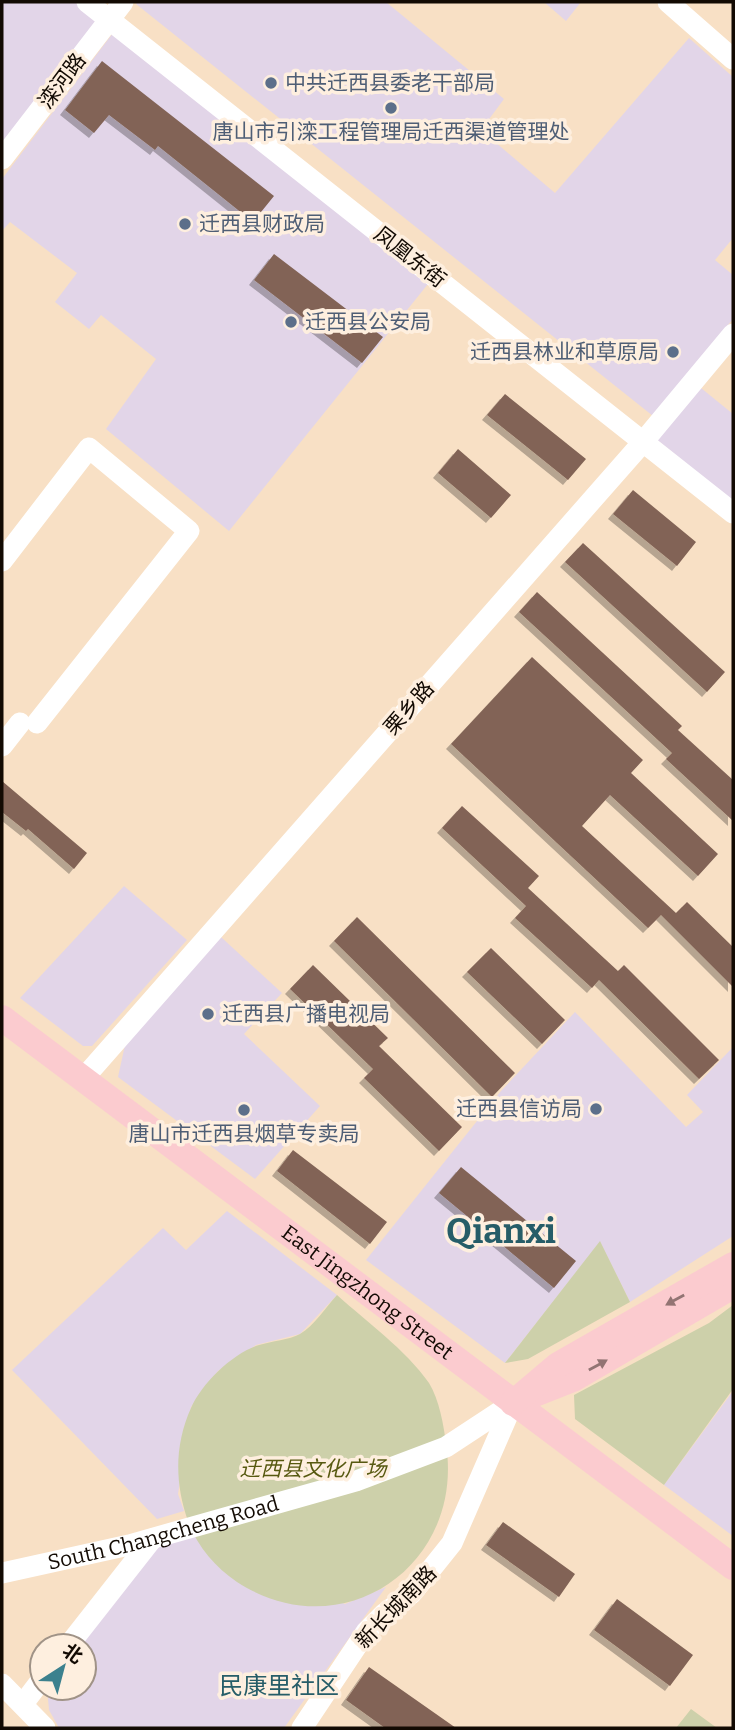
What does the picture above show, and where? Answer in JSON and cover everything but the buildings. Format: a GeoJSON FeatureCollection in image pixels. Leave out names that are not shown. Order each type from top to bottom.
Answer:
{"type":"FeatureCollection","features":[{"type":"Feature","properties":{"kind":"main road","name":"East Jingzhong Street"},"geometry":{"type":"LineString","coordinates":[[2,1018],[733,1567]]}},
{"type":"Feature","properties":{"kind":"main road"},"geometry":{"type":"LineString","coordinates":[[513,1402],[558,1365],[733,1265]]}},
{"type":"Feature","properties":{"kind":"main road"},"geometry":{"type":"LineString","coordinates":[[513,1402],[573,1379],[733,1286]]}},
{"type":"Feature","properties":{"kind":"street","name":"凤凰东街"},"geometry":{"type":"LineString","coordinates":[[87,2],[733,513]]}},
{"type":"Feature","properties":{"kind":"street","name":"滦河路"},"geometry":{"type":"LineString","coordinates":[[2,159],[123,2]]}},
{"type":"Feature","properties":{"kind":"street"},"geometry":{"type":"LineString","coordinates":[[668,2],[733,59]]}},
{"type":"Feature","properties":{"kind":"street","name":"栗乡路"},"geometry":{"type":"LineString","coordinates":[[82,1080],[643,442],[733,334]]}},
{"type":"Feature","properties":{"kind":"street"},"geometry":{"type":"LineString","coordinates":[[2,561],[89,448],[189,531],[28,723],[2,746]]}},
{"type":"Feature","properties":{"kind":"street","name":"South Changcheng Road"},"geometry":{"type":"LineString","coordinates":[[2,1573],[152,1539],[356,1481],[446,1447],[513,1402]]}},
{"type":"Feature","properties":{"kind":"street","name":"新长城南路"},"geometry":{"type":"LineString","coordinates":[[302,1728],[366,1632],[412,1593],[452,1543],[513,1402]]}},
{"type":"Feature","properties":{"kind":"street"},"geometry":{"type":"LineString","coordinates":[[79,1632],[152,1539]]}},
{"type":"Feature","properties":{"kind":"street"},"geometry":{"type":"LineString","coordinates":[[2,1684],[45,1728]]}},
{"type":"Feature","properties":{"kind":"street"},"geometry":{"type":"LineString","coordinates":[[23,1704],[28,1697]]}},
{"type":"Feature","properties":{"kind":"shaded area"},"geometry":{"type":"Polygon","coordinates":[[[2,2],[75,2],[100,22],[2,149],[2,2]]]}},
{"type":"Feature","properties":{"kind":"shaded area"},"geometry":{"type":"Polygon","coordinates":[[[386,2],[504,99],[481,130],[555,193],[689,38],[733,77],[733,238],[715,260],[733,275],[733,319],[653,416],[136,4],[386,2]]]}},
{"type":"Feature","properties":{"kind":"shaded area"},"geometry":{"type":"Polygon","coordinates":[[[544,2],[581,2],[566,21],[544,2]]]}},
{"type":"Feature","properties":{"kind":"shaded area"},"geometry":{"type":"Polygon","coordinates":[[[113,33],[428,284],[229,531],[106,429],[156,359],[101,315],[89,329],[55,302],[77,273],[10,222],[2,231],[2,179],[113,33]]]}},
{"type":"Feature","properties":{"kind":"shaded area"},"geometry":{"type":"Polygon","coordinates":[[[701,388],[733,414],[733,501],[657,440],[701,388]]]}},
{"type":"Feature","properties":{"kind":"shaded area"},"geometry":{"type":"Polygon","coordinates":[[[124,886],[187,940],[92,1046],[83,1046],[20,998],[124,886]]]}},
{"type":"Feature","properties":{"kind":"shaded area"},"geometry":{"type":"Polygon","coordinates":[[[221,937],[282,993],[244,1034],[320,1106],[255,1179],[118,1077],[125,1045],[221,937]]]}},
{"type":"Feature","properties":{"kind":"shaded area"},"geometry":{"type":"Polygon","coordinates":[[[575,1012],[686,1127],[703,1112],[687,1095],[733,1047],[733,1236],[630,1302],[600,1242],[505,1363],[366,1260],[501,1091],[575,1012]]]}},
{"type":"Feature","properties":{"kind":"shaded area"},"geometry":{"type":"Polygon","coordinates":[[[227,1211],[337,1295],[300,1334],[256,1345],[218,1371],[191,1407],[178,1494],[184,1511],[157,1519],[12,1370],[163,1228],[186,1250],[227,1211]]]}},
{"type":"Feature","properties":{"kind":"shaded area"},"geometry":{"type":"Polygon","coordinates":[[[733,1391],[733,1536],[664,1485],[733,1391]]]}},
{"type":"Feature","properties":{"kind":"shaded area"},"geometry":{"type":"Polygon","coordinates":[[[193,1536],[345,1604],[386,1587],[284,1728],[59,1728],[49,1710],[48,1702],[98,1702],[98,1632],[88,1632],[154,1547],[193,1536]]]}},
{"type":"Feature","properties":{"kind":"green space"},"geometry":{"type":"Polygon","coordinates":[[[600,1241],[630,1302],[528,1359],[505,1363],[600,1241]]]}},
{"type":"Feature","properties":{"kind":"green space","name":"迁西县文化广场"},"geometry":{"type":"Polygon","coordinates":[[[337,1295],[398,1348],[433,1389],[444,1429],[447,1488],[436,1527],[416,1559],[388,1584],[354,1600],[317,1606],[277,1601],[237,1582],[221,1570],[196,1539],[181,1493],[179,1451],[191,1408],[219,1370],[249,1349],[291,1338],[305,1331],[337,1295]]]}},
{"type":"Feature","properties":{"kind":"green space"},"geometry":{"type":"Polygon","coordinates":[[[733,1305],[733,1389],[664,1485],[575,1419],[574,1395],[709,1323],[733,1305]]]}},
{"type":"Feature","properties":{"kind":"green space"},"geometry":{"type":"Polygon","coordinates":[[[691,1709],[717,1728],[676,1728],[691,1709]]]}},
{"type":"Feature","properties":{"kind":"place","name":"中共迁西县委老干部局"},"geometry":{"type":"Point","coordinates":[271,83]}},
{"type":"Feature","properties":{"kind":"place","name":"唐山市引滦工程管理局迁西渠道管理处"},"geometry":{"type":"Point","coordinates":[391,108]}},
{"type":"Feature","properties":{"kind":"place","name":"迁西县财政局"},"geometry":{"type":"Point","coordinates":[185,224]}},
{"type":"Feature","properties":{"kind":"place","name":"迁西县公安局"},"geometry":{"type":"Point","coordinates":[291,322]}},
{"type":"Feature","properties":{"kind":"place","name":"迁西县林业和草原局"},"geometry":{"type":"Point","coordinates":[673,352]}},
{"type":"Feature","properties":{"kind":"place","name":"迁西县广播电视局"},"geometry":{"type":"Point","coordinates":[208,1014]}},
{"type":"Feature","properties":{"kind":"place","name":"迁西县信访局"},"geometry":{"type":"Point","coordinates":[596,1109]}},
{"type":"Feature","properties":{"kind":"place","name":"唐山市迁西县烟草专卖局"},"geometry":{"type":"Point","coordinates":[244,1110]}},
{"type":"Feature","properties":{"kind":"district","name":"Qianxi"},"geometry":{"type":"Point","coordinates":[501,1231]}},
{"type":"Feature","properties":{"kind":"district","name":"民康里社区"},"geometry":{"type":"Point","coordinates":[279,1686]}}]}
